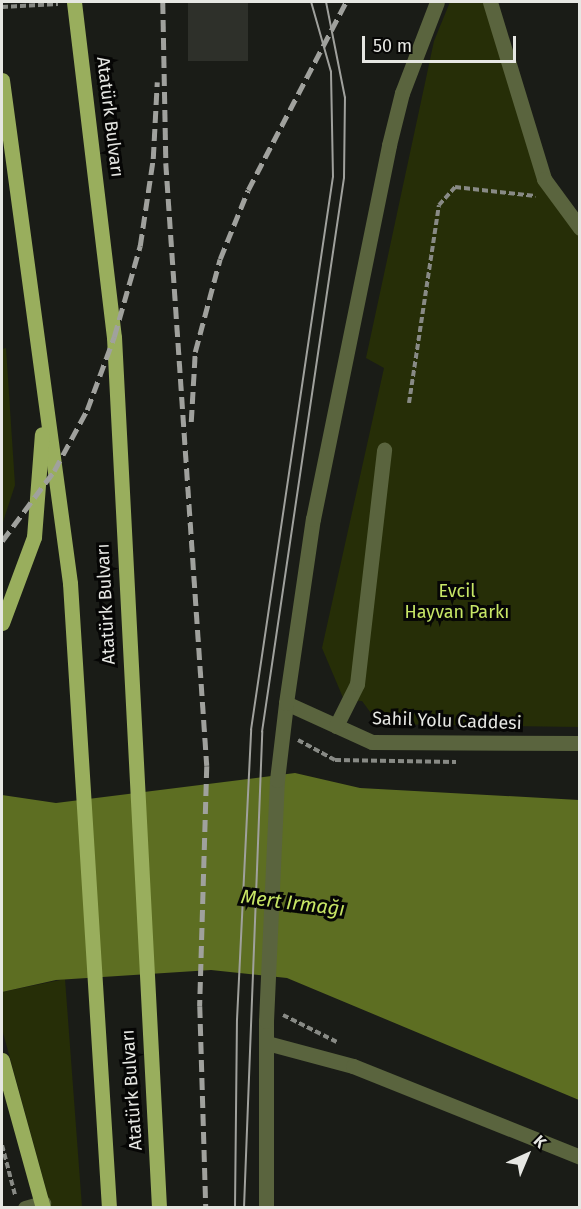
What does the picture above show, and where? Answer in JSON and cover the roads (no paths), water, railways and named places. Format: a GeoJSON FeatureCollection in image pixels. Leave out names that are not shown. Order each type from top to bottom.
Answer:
{"type":"FeatureCollection","features":[{"type":"Feature","properties":{"kind":"main road","name":"Atatürk Bulvarı"},"geometry":{"type":"LineString","coordinates":[[74,2],[114,337],[133,777],[159,1208]]}},
{"type":"Feature","properties":{"kind":"main road","name":"Atatürk Bulvarı"},"geometry":{"type":"LineString","coordinates":[[2,80],[70,583],[109,1208]]}},
{"type":"Feature","properties":{"kind":"main road"},"geometry":{"type":"LineString","coordinates":[[2,623],[34,537],[45,403]]}},
{"type":"Feature","properties":{"kind":"main road"},"geometry":{"type":"LineString","coordinates":[[2,1060],[4,1086],[43,1205]]}},
{"type":"Feature","properties":{"kind":"street"},"geometry":{"type":"LineString","coordinates":[[266,1208],[266,1021],[280,746],[286,703],[313,519],[388,146],[436,2]]}},
{"type":"Feature","properties":{"kind":"street"},"geometry":{"type":"LineString","coordinates":[[490,2],[544,179],[579,228]]}},
{"type":"Feature","properties":{"kind":"street"},"geometry":{"type":"LineString","coordinates":[[336,726],[357,684],[384,450]]}},
{"type":"Feature","properties":{"kind":"street","name":"Sahil Yolu Caddesi"},"geometry":{"type":"LineString","coordinates":[[286,703],[372,742],[579,743]]}},
{"type":"Feature","properties":{"kind":"street"},"geometry":{"type":"LineString","coordinates":[[267,1043],[353,1066],[579,1157]]}},
{"type":"Feature","properties":{"kind":"street"},"geometry":{"type":"LineString","coordinates":[[25,1208],[43,1205]]}},
{"type":"Feature","properties":{"kind":"water","name":"Mert Irmağı"},"geometry":{"type":"Polygon","coordinates":[[[295,773],[360,788],[579,800],[579,1100],[287,978],[211,970],[56,980],[2,992],[2,795],[56,803],[295,773]]]}},
{"type":"Feature","properties":{"kind":"tram line"},"geometry":{"type":"LineString","coordinates":[[235,1208],[237,1020],[251,730],[333,177],[331,72],[311,2]]}},
{"type":"Feature","properties":{"kind":"tram line"},"geometry":{"type":"LineString","coordinates":[[244,1208],[262,732],[344,178],[345,98],[326,2]]}},
{"type":"Feature","properties":{"kind":"railway"},"geometry":{"type":"LineString","coordinates":[[163,2],[166,163],[207,766],[200,1006],[206,1208]]}},
{"type":"Feature","properties":{"kind":"railway"},"geometry":{"type":"LineString","coordinates":[[191,422],[195,352],[220,259],[248,190],[346,2]]}},
{"type":"Feature","properties":{"kind":"railway"},"geometry":{"type":"LineString","coordinates":[[2,541],[54,471],[87,410],[114,337],[140,246],[153,159],[157,82]]}},
{"type":"Feature","properties":{"kind":"park label","name":"Evcil Hayvan Parkı"},"geometry":{"type":"Point","coordinates":[457,602]}}]}
